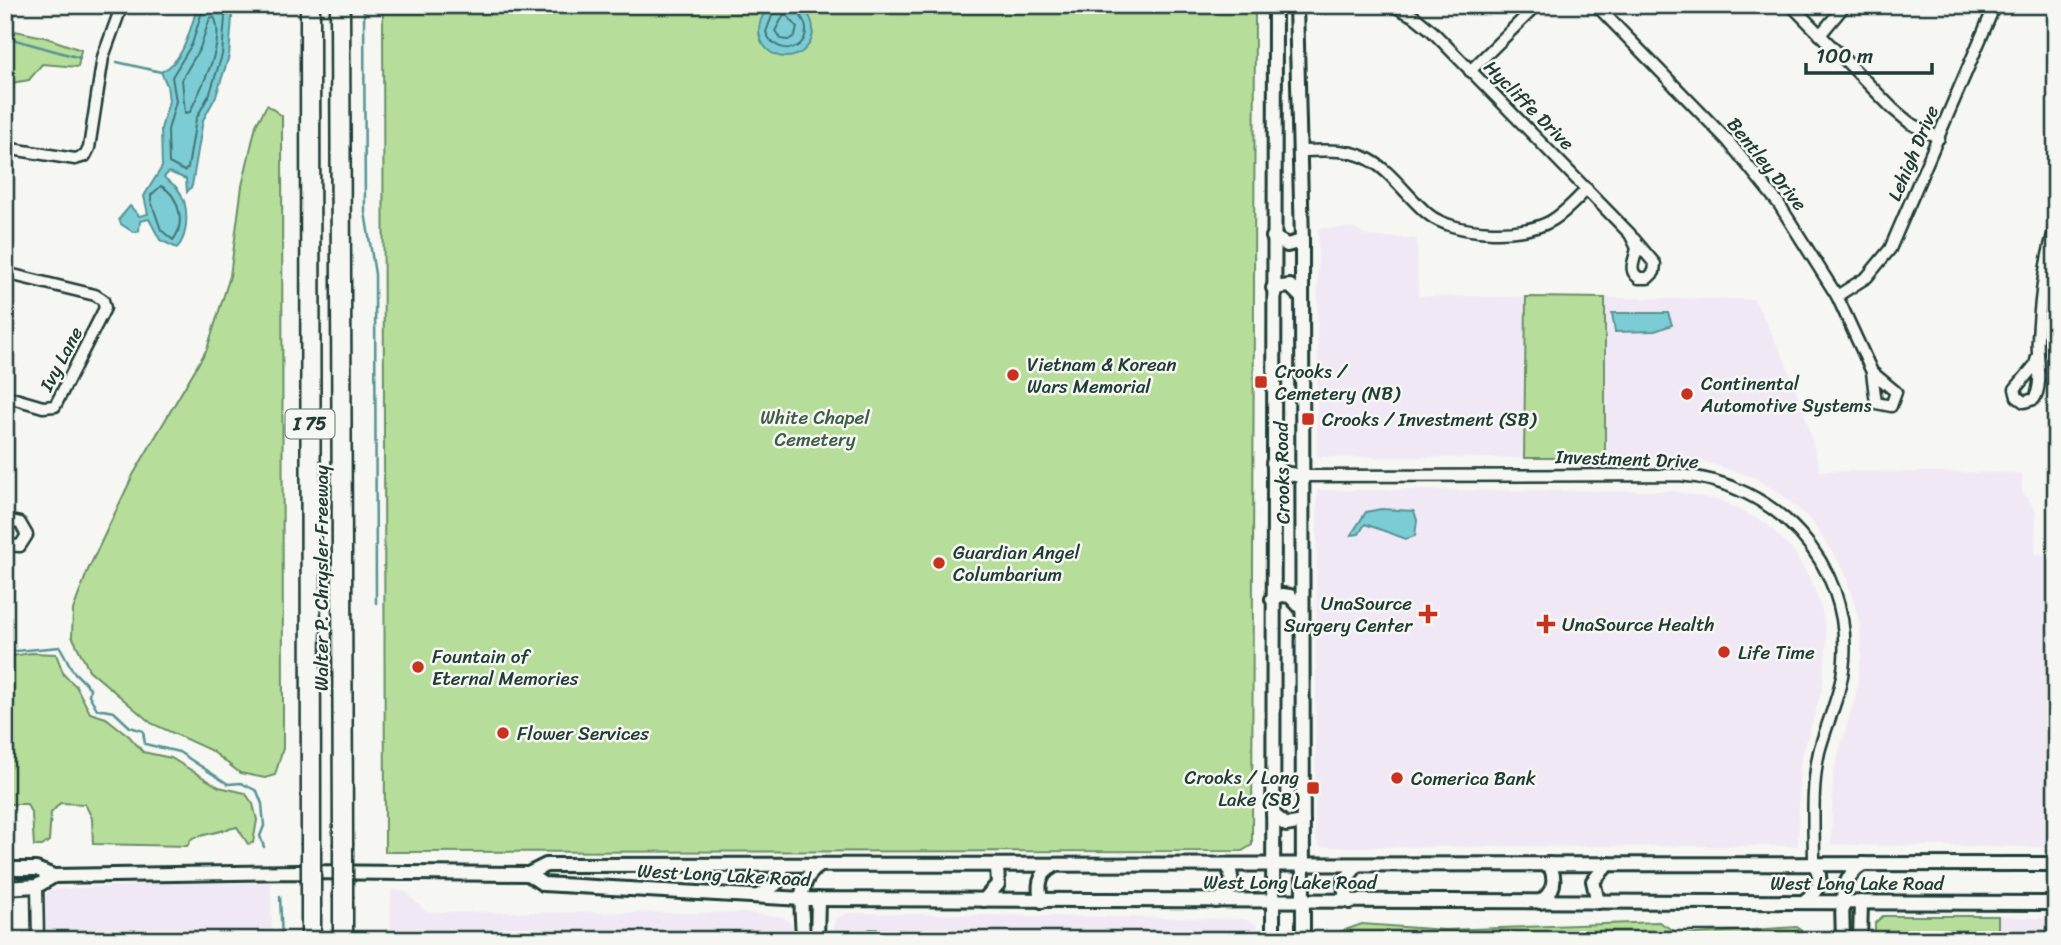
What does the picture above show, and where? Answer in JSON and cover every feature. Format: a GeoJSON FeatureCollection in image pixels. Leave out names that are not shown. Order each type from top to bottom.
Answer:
{"type":"FeatureCollection","features":[{"type":"Feature","properties":{"kind":"highway","name":"Walter P. Chrysler Freeway"},"geometry":{"type":"LineString","coordinates":[[310,5],[311,940]]}},
{"type":"Feature","properties":{"kind":"highway","name":"Walter P. Chrysler Freeway"},"geometry":{"type":"LineString","coordinates":[[340,5],[342,940]]}},
{"type":"Feature","properties":{"kind":"main road","name":"Crooks Road"},"geometry":{"type":"LineString","coordinates":[[1273,940],[1275,5]]}},
{"type":"Feature","properties":{"kind":"main road","name":"Crooks Road"},"geometry":{"type":"LineString","coordinates":[[1296,5],[1302,241],[1303,940]]}},
{"type":"Feature","properties":{"kind":"main road"},"geometry":{"type":"LineString","coordinates":[[1274,62],[1289,60],[1297,70]]}},
{"type":"Feature","properties":{"kind":"main road"},"geometry":{"type":"LineString","coordinates":[[1273,237],[1287,245],[1302,241]]}},
{"type":"Feature","properties":{"kind":"main road"},"geometry":{"type":"LineString","coordinates":[[1273,288],[1290,286],[1301,298]]}},
{"type":"Feature","properties":{"kind":"main road"},"geometry":{"type":"LineString","coordinates":[[1273,463],[1284,473],[1301,476]]}},
{"type":"Feature","properties":{"kind":"main road"},"geometry":{"type":"LineString","coordinates":[[1272,599],[1282,595],[1290,596],[1302,610]]}},
{"type":"Feature","properties":{"kind":"main road"},"geometry":{"type":"LineString","coordinates":[[1273,814],[1286,825],[1303,822]]}},
{"type":"Feature","properties":{"kind":"main road"},"geometry":{"type":"LineString","coordinates":[[1539,902],[1553,887],[1549,864]]}},
{"type":"Feature","properties":{"kind":"main road"},"geometry":{"type":"LineString","coordinates":[[1598,902],[1593,881],[1608,864]]}},
{"type":"Feature","properties":{"kind":"main road"},"geometry":{"type":"LineString","coordinates":[[1803,903],[1819,886],[1820,876],[1814,864]]}},
{"type":"Feature","properties":{"kind":"main road"},"geometry":{"type":"LineString","coordinates":[[1843,940],[1843,902],[1848,878],[1864,864]]}},
{"type":"Feature","properties":{"kind":"main road","name":"West Long Lake Road"},"geometry":{"type":"LineString","coordinates":[[5,869],[37,869],[54,877],[270,873],[528,874],[546,865],[1052,867],[2056,864]]}},
{"type":"Feature","properties":{"kind":"main road"},"geometry":{"type":"LineString","coordinates":[[645,890],[645,873],[653,865]]}},
{"type":"Feature","properties":{"kind":"main road"},"geometry":{"type":"LineString","coordinates":[[1216,901],[1226,895],[1231,887],[1228,865]]}},
{"type":"Feature","properties":{"kind":"main road"},"geometry":{"type":"LineString","coordinates":[[1350,902],[1345,893],[1344,882],[1357,865]]}},
{"type":"Feature","properties":{"kind":"main road"},"geometry":{"type":"LineString","coordinates":[[756,897],[776,884],[783,866]]}},
{"type":"Feature","properties":{"kind":"main road"},"geometry":{"type":"LineString","coordinates":[[803,940],[802,899],[806,878],[820,866]]}},
{"type":"Feature","properties":{"kind":"main road"},"geometry":{"type":"LineString","coordinates":[[984,900],[998,884],[997,867]]}},
{"type":"Feature","properties":{"kind":"main road"},"geometry":{"type":"LineString","coordinates":[[1042,901],[1040,882],[1044,873],[1052,867]]}},
{"type":"Feature","properties":{"kind":"main road","name":"West Long Lake Road"},"geometry":{"type":"LineString","coordinates":[[528,874],[543,884],[802,899],[2056,902]]}},
{"type":"Feature","properties":{"kind":"main road","name":"West Long Lake Road"},"geometry":{"type":"LineString","coordinates":[[5,888],[37,886],[54,877]]}},
{"type":"Feature","properties":{"kind":"main road"},"geometry":{"type":"LineString","coordinates":[[817,940],[818,899]]}},
{"type":"Feature","properties":{"kind":"main road"},"geometry":{"type":"LineString","coordinates":[[1860,940],[1861,902]]}},
{"type":"Feature","properties":{"kind":"street"},"geometry":{"type":"LineString","coordinates":[[5,148],[75,159],[85,156],[90,142],[103,57],[122,5]]}},
{"type":"Feature","properties":{"kind":"street","name":"Hycliffe Drive"},"geometry":{"type":"LineString","coordinates":[[1392,5],[1424,25],[1634,239]]}},
{"type":"Feature","properties":{"kind":"street"},"geometry":{"type":"LineString","coordinates":[[1470,71],[1537,5]]}},
{"type":"Feature","properties":{"kind":"street","name":"Bentley Drive"},"geometry":{"type":"LineString","coordinates":[[1596,5],[1755,172],[1801,236],[1837,296],[1872,372]]}},
{"type":"Feature","properties":{"kind":"street"},"geometry":{"type":"LineString","coordinates":[[1791,5],[1901,116],[1939,138]]}},
{"type":"Feature","properties":{"kind":"street"},"geometry":{"type":"LineString","coordinates":[[1820,35],[1845,5]]}},
{"type":"Feature","properties":{"kind":"street","name":"Lehigh Drive"},"geometry":{"type":"LineString","coordinates":[[1837,296],[1860,282],[1886,256],[1995,5]]}},
{"type":"Feature","properties":{"kind":"street"},"geometry":{"type":"LineString","coordinates":[[1300,151],[1342,151],[1365,158],[1434,219],[1460,229],[1511,230],[1541,226],[1559,216],[1587,189]]}},
{"type":"Feature","properties":{"kind":"street"},"geometry":{"type":"LineString","coordinates":[[2037,357],[2043,285],[2056,225]]}},
{"type":"Feature","properties":{"kind":"street","name":"Ivy Lane"},"geometry":{"type":"LineString","coordinates":[[5,273],[83,292],[103,300],[104,313],[58,403],[48,408],[5,396]]}},
{"type":"Feature","properties":{"kind":"street"},"geometry":{"type":"LineString","coordinates":[[2043,285],[2056,287]]}},
{"type":"Feature","properties":{"kind":"street","name":"Investment Drive"},"geometry":{"type":"LineString","coordinates":[[1301,476],[1695,476],[1739,488],[1782,515],[1804,537],[1824,566],[1835,592],[1843,628],[1841,682],[1817,765],[1814,864]]}},
{"type":"Feature","properties":{"kind":"street"},"geometry":{"type":"LineString","coordinates":[[5,524],[20,523],[27,535],[20,546],[5,545]]}},
{"type":"Feature","properties":{"kind":"street"},"geometry":{"type":"LineString","coordinates":[[37,886],[38,940]]}},
{"type":"Feature","properties":{"kind":"shaded area"},"geometry":{"type":"Polygon","coordinates":[[[1318,228],[1355,228],[1367,236],[1417,239],[1418,296],[1526,297],[1524,458],[1317,457],[1318,228]]]}},
{"type":"Feature","properties":{"kind":"shaded area"},"geometry":{"type":"Polygon","coordinates":[[[1605,298],[1754,299],[1785,360],[1808,425],[1820,471],[2022,473],[2022,491],[2036,511],[2035,554],[2051,555],[2056,847],[1831,845],[1833,772],[1856,695],[1861,655],[1860,626],[1845,572],[1811,520],[1781,494],[1753,477],[1701,461],[1605,458],[1605,298]]]}},
{"type":"Feature","properties":{"kind":"shaded area"},"geometry":{"type":"Polygon","coordinates":[[[1317,490],[1673,491],[1723,501],[1767,524],[1794,552],[1811,580],[1822,610],[1827,639],[1822,690],[1800,763],[1798,846],[1320,847],[1315,837],[1317,490]]]}},
{"type":"Feature","properties":{"kind":"shaded area"},"geometry":{"type":"Polygon","coordinates":[[[165,883],[271,883],[272,940],[42,940],[42,898],[49,890],[165,883]]]}},
{"type":"Feature","properties":{"kind":"shaded area"},"geometry":{"type":"Polygon","coordinates":[[[391,890],[405,891],[426,912],[748,913],[784,917],[792,925],[792,940],[390,940],[391,890]]]}},
{"type":"Feature","properties":{"kind":"shaded area"},"geometry":{"type":"Polygon","coordinates":[[[848,913],[1244,919],[1257,925],[1257,940],[833,940],[835,918],[848,913]]]}},
{"type":"Feature","properties":{"kind":"shaded area"},"geometry":{"type":"Polygon","coordinates":[[[1998,916],[2056,919],[2056,940],[1998,940],[1998,916]]]}},
{"type":"Feature","properties":{"kind":"green space","name":"White Chapel Cemetery"},"geometry":{"type":"Polygon","coordinates":[[[383,5],[1255,5],[1252,845],[1242,851],[385,852],[383,5]]]}},
{"type":"Feature","properties":{"kind":"green space"},"geometry":{"type":"Polygon","coordinates":[[[5,29],[44,37],[81,50],[78,67],[42,64],[29,80],[5,84],[5,29]]]}},
{"type":"Feature","properties":{"kind":"green space"},"geometry":{"type":"Polygon","coordinates":[[[267,105],[282,116],[283,748],[275,775],[265,778],[240,773],[212,751],[151,723],[89,670],[72,636],[73,610],[88,570],[133,475],[207,349],[230,276],[242,186],[256,125],[267,105]]]}},
{"type":"Feature","properties":{"kind":"green space"},"geometry":{"type":"Polygon","coordinates":[[[1526,297],[1605,298],[1605,458],[1524,458],[1526,297]]]}},
{"type":"Feature","properties":{"kind":"green space"},"geometry":{"type":"Polygon","coordinates":[[[31,653],[56,654],[64,675],[76,686],[90,713],[106,718],[129,736],[143,752],[171,758],[219,787],[245,793],[253,804],[257,820],[253,843],[248,844],[237,827],[192,838],[187,846],[93,844],[92,818],[85,804],[60,803],[51,813],[49,841],[42,846],[34,846],[32,815],[27,804],[5,804],[5,657],[31,653]]]}},
{"type":"Feature","properties":{"kind":"green space"},"geometry":{"type":"Polygon","coordinates":[[[1883,916],[1998,916],[1998,940],[1875,940],[1875,923],[1883,916]]]}},
{"type":"Feature","properties":{"kind":"green space"},"geometry":{"type":"Polygon","coordinates":[[[1659,922],[1681,935],[1797,927],[1815,940],[1331,940],[1331,935],[1362,924],[1445,930],[1659,922]]]}},
{"type":"Feature","properties":{"kind":"water"},"geometry":{"type":"Polygon","coordinates":[[[786,3],[805,11],[813,30],[805,49],[786,57],[767,49],[759,30],[767,11],[786,3]]]}},
{"type":"Feature","properties":{"kind":"water"},"geometry":{"type":"Polygon","coordinates":[[[198,5],[233,5],[229,56],[216,96],[203,120],[192,186],[187,192],[186,179],[169,172],[164,177],[181,194],[186,210],[186,227],[177,248],[160,240],[149,219],[140,221],[139,231],[133,232],[121,224],[119,219],[130,206],[139,216],[148,214],[144,196],[162,167],[161,129],[169,101],[167,85],[161,72],[176,60],[181,52],[198,5]]]}},
{"type":"Feature","properties":{"kind":"water"},"geometry":{"type":"Polygon","coordinates":[[[1612,313],[1668,313],[1672,325],[1655,331],[1615,332],[1612,313]]]}},
{"type":"Feature","properties":{"kind":"water"},"geometry":{"type":"Polygon","coordinates":[[[1381,509],[1414,511],[1417,520],[1415,536],[1406,539],[1365,524],[1359,534],[1351,535],[1366,512],[1381,509]]]}},
{"type":"Feature","properties":{"kind":"water"},"geometry":{"type":"Polygon","coordinates":[[[870,929],[913,931],[919,940],[853,940],[870,929]]]}},
{"type":"Feature","properties":{"kind":"waterway"},"geometry":{"type":"LineString","coordinates":[[364,5],[365,212],[375,274],[376,603]]}},
{"type":"Feature","properties":{"kind":"waterway"},"geometry":{"type":"LineString","coordinates":[[5,37],[80,58]]}},
{"type":"Feature","properties":{"kind":"waterway"},"geometry":{"type":"LineString","coordinates":[[117,62],[161,72]]}},
{"type":"Feature","properties":{"kind":"waterway"},"geometry":{"type":"LineString","coordinates":[[5,652],[60,647],[73,671],[90,688],[89,695],[97,709],[114,712],[130,727],[143,731],[145,744],[179,752],[228,784],[241,783],[257,791],[262,804],[264,826],[260,836],[264,847]]}},
{"type":"Feature","properties":{"kind":"waterway"},"geometry":{"type":"LineString","coordinates":[[280,896],[282,940]]}},
{"type":"Feature","properties":{"kind":"place","name":"Vietnam & Korean Wars Memorial"},"geometry":{"type":"Point","coordinates":[1013,375]}},
{"type":"Feature","properties":{"kind":"place","name":"Crooks / Cemetery (NB)"},"geometry":{"type":"Point","coordinates":[1261,382]}},
{"type":"Feature","properties":{"kind":"place","name":"Continental Automotive Systems"},"geometry":{"type":"Point","coordinates":[1687,394]}},
{"type":"Feature","properties":{"kind":"place","name":"Crooks / Investment (SB)"},"geometry":{"type":"Point","coordinates":[1308,419]}},
{"type":"Feature","properties":{"kind":"place","name":"Guardian Angel Columbarium"},"geometry":{"type":"Point","coordinates":[939,563]}},
{"type":"Feature","properties":{"kind":"place","name":"UnaSource Surgery Center"},"geometry":{"type":"Point","coordinates":[1428,614]}},
{"type":"Feature","properties":{"kind":"place","name":"UnaSource Health"},"geometry":{"type":"Point","coordinates":[1546,624]}},
{"type":"Feature","properties":{"kind":"place","name":"Life Time"},"geometry":{"type":"Point","coordinates":[1724,652]}},
{"type":"Feature","properties":{"kind":"place","name":"Fountain of Eternal Memories"},"geometry":{"type":"Point","coordinates":[418,667]}},
{"type":"Feature","properties":{"kind":"place","name":"Flower Services"},"geometry":{"type":"Point","coordinates":[503,733]}},
{"type":"Feature","properties":{"kind":"place","name":"Comerica Bank"},"geometry":{"type":"Point","coordinates":[1397,778]}},
{"type":"Feature","properties":{"kind":"place","name":"Crooks / Long Lake (SB)"},"geometry":{"type":"Point","coordinates":[1313,788]}}]}
